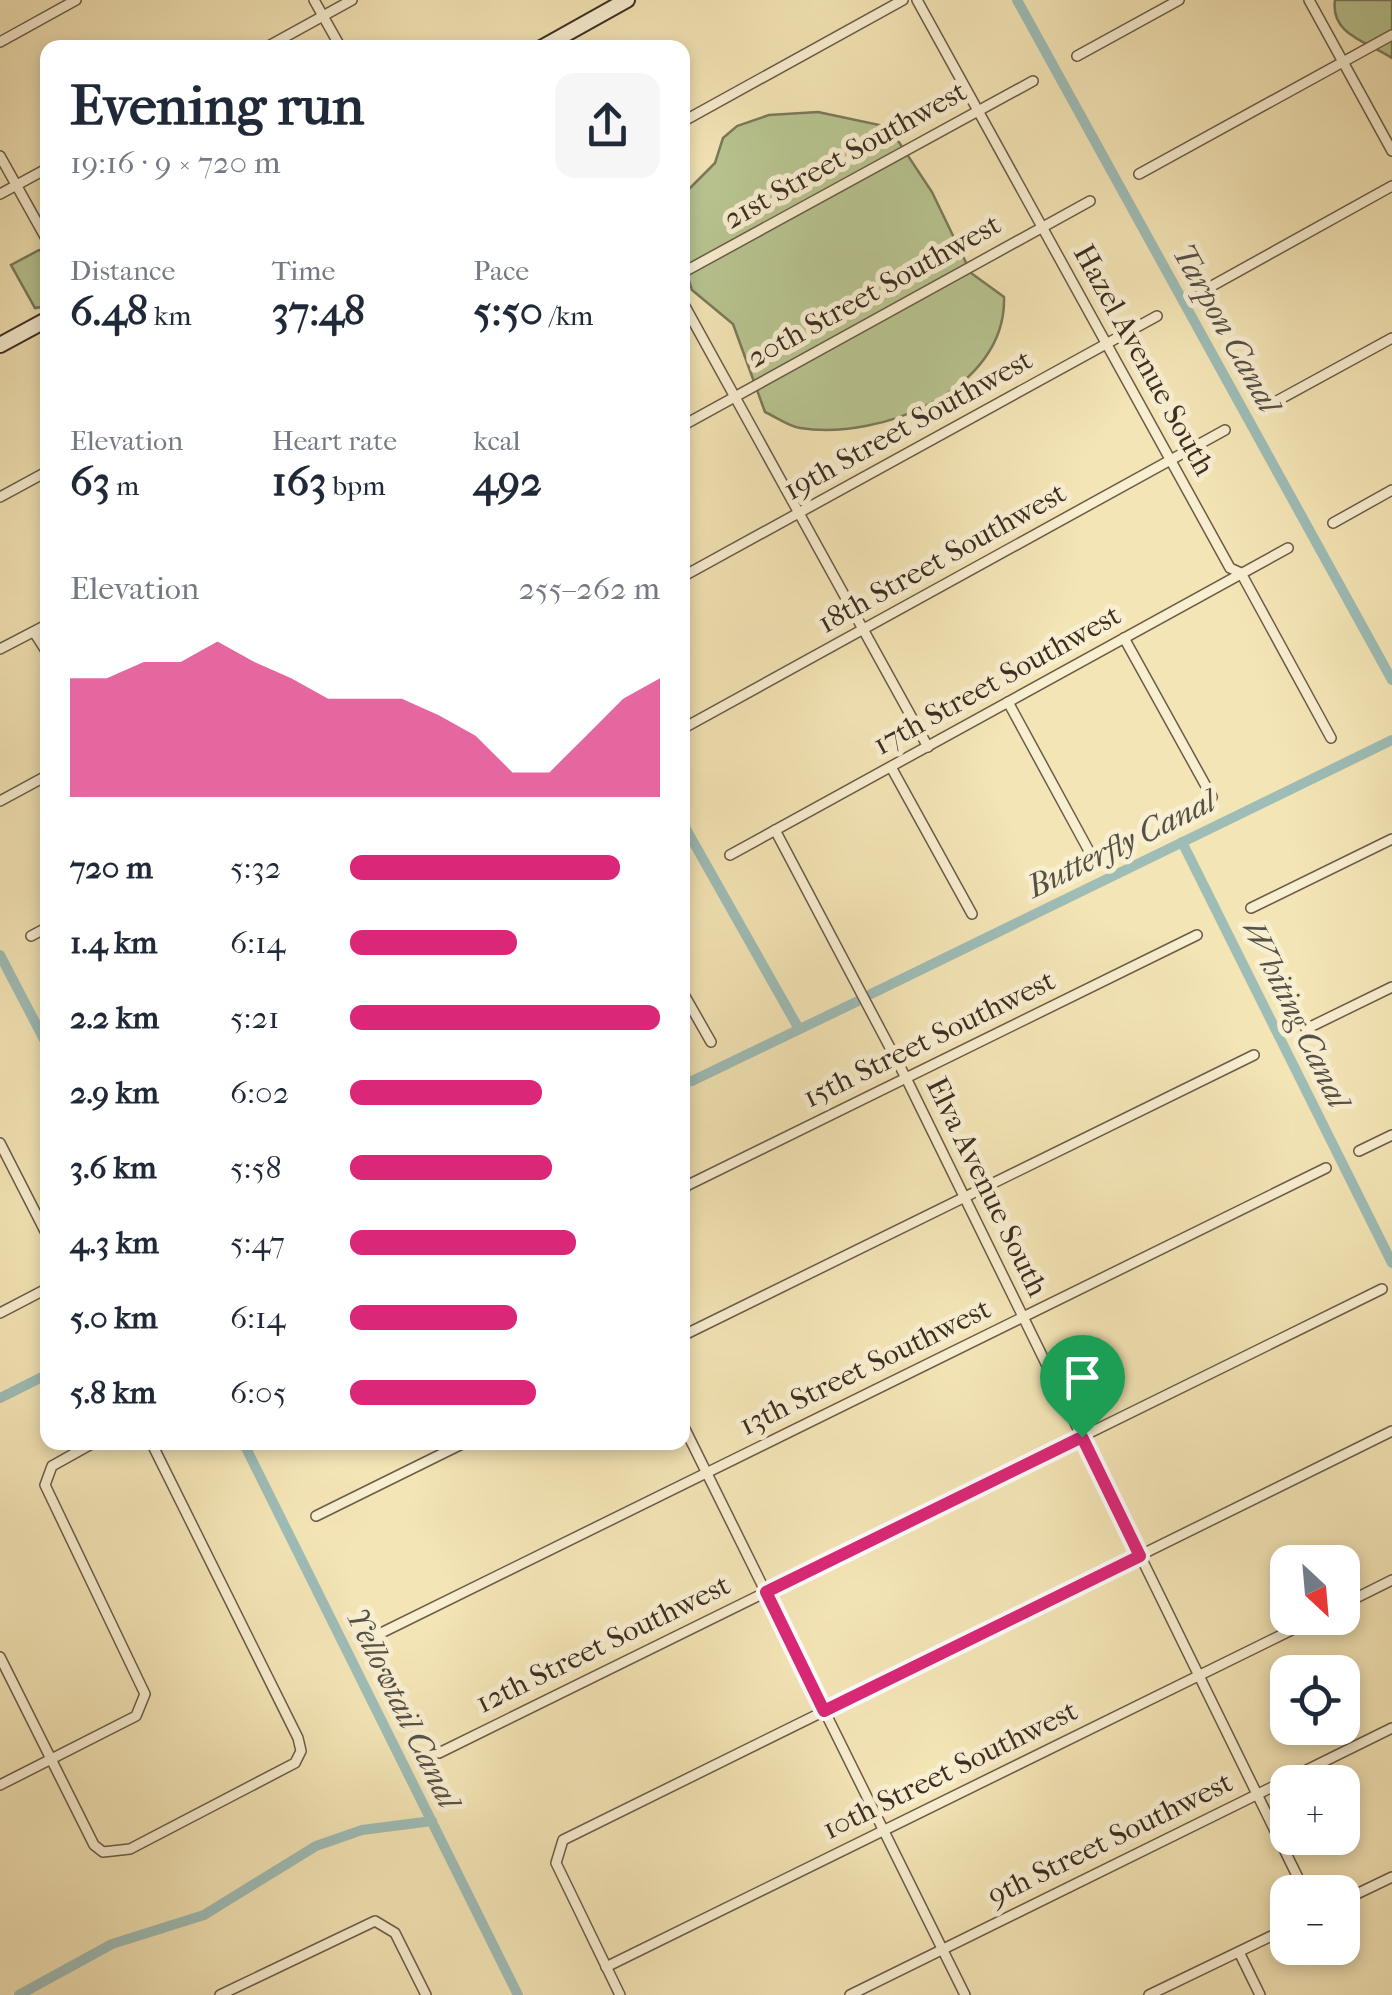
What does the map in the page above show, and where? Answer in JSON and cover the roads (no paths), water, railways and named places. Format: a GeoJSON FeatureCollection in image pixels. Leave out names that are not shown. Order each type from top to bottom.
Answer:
{"type":"FeatureCollection","features":[{"type":"Feature","properties":{"kind":"street"},"geometry":{"type":"LineString","coordinates":[[0,42],[76,0]]}},
{"type":"Feature","properties":{"kind":"street"},"geometry":{"type":"LineString","coordinates":[[314,0],[336,40]]}},
{"type":"Feature","properties":{"kind":"street"},"geometry":{"type":"LineString","coordinates":[[280,40],[352,0]]}},
{"type":"Feature","properties":{"kind":"street"},"geometry":{"type":"LineString","coordinates":[[555,40],[627,0]]}},
{"type":"Feature","properties":{"kind":"street"},"geometry":{"type":"LineString","coordinates":[[690,118],[904,0]]}},
{"type":"Feature","properties":{"kind":"street","name":"Hazel Avenue South"},"geometry":{"type":"LineString","coordinates":[[917,0],[1230,568],[1241,574],[1331,738]]}},
{"type":"Feature","properties":{"kind":"street"},"geometry":{"type":"LineString","coordinates":[[1077,56],[1179,0]]}},
{"type":"Feature","properties":{"kind":"street"},"geometry":{"type":"LineString","coordinates":[[1308,0],[1392,151]]}},
{"type":"Feature","properties":{"kind":"street"},"geometry":{"type":"LineString","coordinates":[[1140,174],[1392,34]]}},
{"type":"Feature","properties":{"kind":"street","name":"21st Street Southwest"},"geometry":{"type":"LineString","coordinates":[[690,269],[1033,81]]}},
{"type":"Feature","properties":{"kind":"street"},"geometry":{"type":"LineString","coordinates":[[0,156],[40,228]]}},
{"type":"Feature","properties":{"kind":"street"},"geometry":{"type":"LineString","coordinates":[[0,194],[40,172]]}},
{"type":"Feature","properties":{"kind":"street"},"geometry":{"type":"LineString","coordinates":[[1200,292],[1392,186]]}},
{"type":"Feature","properties":{"kind":"street","name":"20th Street Southwest"},"geometry":{"type":"LineString","coordinates":[[690,421],[1090,201]]}},
{"type":"Feature","properties":{"kind":"street"},"geometry":{"type":"LineString","coordinates":[[690,315],[928,746]]}},
{"type":"Feature","properties":{"kind":"street","name":"19th Street Southwest"},"geometry":{"type":"LineString","coordinates":[[690,573],[1157,316]]}},
{"type":"Feature","properties":{"kind":"street"},"geometry":{"type":"LineString","coordinates":[[0,346],[40,324]]}},
{"type":"Feature","properties":{"kind":"street"},"geometry":{"type":"LineString","coordinates":[[1264,408],[1392,338]]}},
{"type":"Feature","properties":{"kind":"street","name":"18th Street Southwest"},"geometry":{"type":"LineString","coordinates":[[690,725],[1225,430]]}},
{"type":"Feature","properties":{"kind":"street"},"geometry":{"type":"LineString","coordinates":[[0,498],[40,476]]}},
{"type":"Feature","properties":{"kind":"street"},"geometry":{"type":"LineString","coordinates":[[1333,523],[1392,490]]}},
{"type":"Feature","properties":{"kind":"street","name":"17th Street Southwest"},"geometry":{"type":"LineString","coordinates":[[730,854],[1288,548]]}},
{"type":"Feature","properties":{"kind":"street"},"geometry":{"type":"LineString","coordinates":[[0,650],[40,629]]}},
{"type":"Feature","properties":{"kind":"street"},"geometry":{"type":"LineString","coordinates":[[34,632],[40,641]]}},
{"type":"Feature","properties":{"kind":"street"},"geometry":{"type":"LineString","coordinates":[[1124,638],[1212,797]]}},
{"type":"Feature","properties":{"kind":"street"},"geometry":{"type":"LineString","coordinates":[[1008,702],[1090,851]]}},
{"type":"Feature","properties":{"kind":"street"},"geometry":{"type":"LineString","coordinates":[[891,766],[972,914]]}},
{"type":"Feature","properties":{"kind":"street"},"geometry":{"type":"LineString","coordinates":[[0,801],[40,779]]}},
{"type":"Feature","properties":{"kind":"street","name":"Elva Avenue South"},"geometry":{"type":"LineString","coordinates":[[775,830],[906,1078],[1298,1875]]}},
{"type":"Feature","properties":{"kind":"street"},"geometry":{"type":"LineString","coordinates":[[1252,908],[1392,839]]}},
{"type":"Feature","properties":{"kind":"street"},"geometry":{"type":"LineString","coordinates":[[31,936],[40,931]]}},
{"type":"Feature","properties":{"kind":"street","name":"15th Street Southwest"},"geometry":{"type":"LineString","coordinates":[[690,1184],[1197,935]]}},
{"type":"Feature","properties":{"kind":"street"},"geometry":{"type":"LineString","coordinates":[[1306,1029],[1392,987]]}},
{"type":"Feature","properties":{"kind":"street"},"geometry":{"type":"LineString","coordinates":[[690,1004],[711,1042]]}},
{"type":"Feature","properties":{"kind":"street"},"geometry":{"type":"LineString","coordinates":[[690,1332],[1254,1055]]}},
{"type":"Feature","properties":{"kind":"street"},"geometry":{"type":"LineString","coordinates":[[1360,1152],[1392,1136]]}},
{"type":"Feature","properties":{"kind":"street"},"geometry":{"type":"LineString","coordinates":[[0,1143],[40,1221]]}},
{"type":"Feature","properties":{"kind":"street","name":"13th Street Southwest"},"geometry":{"type":"LineString","coordinates":[[373,1637],[1326,1168]]}},
{"type":"Feature","properties":{"kind":"street","name":"12th Street Southwest"},"geometry":{"type":"LineString","coordinates":[[439,1753],[1382,1288]]}},
{"type":"Feature","properties":{"kind":"street"},"geometry":{"type":"LineString","coordinates":[[0,1313],[40,1292]]}},
{"type":"Feature","properties":{"kind":"street"},"geometry":{"type":"LineString","coordinates":[[620,1995],[564,1883],[556,1852],[571,1835],[1392,1432]]}},
{"type":"Feature","properties":{"kind":"street"},"geometry":{"type":"LineString","coordinates":[[690,1438],[964,1995]]}},
{"type":"Feature","properties":{"kind":"street"},"geometry":{"type":"LineString","coordinates":[[0,1785],[136,1716],[145,1704],[146,1694],[45,1485],[52,1466],[81,1450]]}},
{"type":"Feature","properties":{"kind":"street"},"geometry":{"type":"LineString","coordinates":[[0,1657],[94,1846],[103,1852],[130,1849],[285,1771],[300,1751],[298,1738],[155,1450]]}},
{"type":"Feature","properties":{"kind":"street"},"geometry":{"type":"LineString","coordinates":[[316,1516],[450,1450]]}},
{"type":"Feature","properties":{"kind":"street"},"geometry":{"type":"LineString","coordinates":[[1360,1595],[1392,1580]]}},
{"type":"Feature","properties":{"kind":"street","name":"10th Street Southwest"},"geometry":{"type":"LineString","coordinates":[[606,1967],[1281,1635]]}},
{"type":"Feature","properties":{"kind":"street","name":"9th Street Southwest"},"geometry":{"type":"LineString","coordinates":[[850,1995],[1392,1728]]}},
{"type":"Feature","properties":{"kind":"street"},"geometry":{"type":"LineString","coordinates":[[1360,1892],[1392,1876]]}},
{"type":"Feature","properties":{"kind":"street"},"geometry":{"type":"LineString","coordinates":[[220,1995],[375,1922],[394,1933],[426,1995]]}},
{"type":"Feature","properties":{"kind":"street"},"geometry":{"type":"LineString","coordinates":[[1150,1995],[1270,1937]]}},
{"type":"Feature","properties":{"kind":"street"},"geometry":{"type":"LineString","coordinates":[[1239,1952],[1260,1995]]}},
{"type":"Feature","properties":{"kind":"waterway","name":"Tarpon Canal"},"geometry":{"type":"LineString","coordinates":[[1017,0],[1392,680]]}},
{"type":"Feature","properties":{"kind":"waterway","name":"Butterfly Canal"},"geometry":{"type":"LineString","coordinates":[[871,994],[1392,740]]}},
{"type":"Feature","properties":{"kind":"waterway"},"geometry":{"type":"LineString","coordinates":[[690,836],[799,1029]]}},
{"type":"Feature","properties":{"kind":"waterway","name":"Whiting Canal"},"geometry":{"type":"LineString","coordinates":[[1182,842],[1392,1263]]}},
{"type":"Feature","properties":{"kind":"waterway","name":"Yellowtail Canal"},"geometry":{"type":"LineString","coordinates":[[0,955],[40,1032]]}},
{"type":"Feature","properties":{"kind":"waterway","name":"Butterfly Canal"},"geometry":{"type":"LineString","coordinates":[[692,1081],[858,1001]]}},
{"type":"Feature","properties":{"kind":"waterway"},"geometry":{"type":"LineString","coordinates":[[0,1398],[40,1378]]}},
{"type":"Feature","properties":{"kind":"waterway","name":"Yellowtail Canal"},"geometry":{"type":"LineString","coordinates":[[247,1450],[518,1995]]}},
{"type":"Feature","properties":{"kind":"waterway"},"geometry":{"type":"LineString","coordinates":[[19,1995],[112,1944],[204,1915],[316,1846],[362,1830],[432,1821]]}}]}
